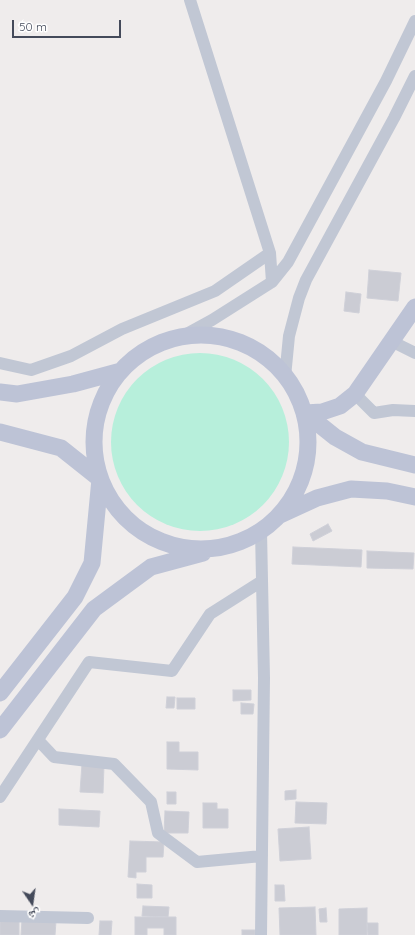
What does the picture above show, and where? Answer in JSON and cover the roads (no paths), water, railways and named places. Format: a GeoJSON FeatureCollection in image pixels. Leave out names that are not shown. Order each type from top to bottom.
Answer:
{"type":"FeatureCollection","features":[{"type":"Feature","properties":{"kind":"main road"},"geometry":{"type":"LineString","coordinates":[[304,413],[322,412],[340,406],[355,394],[415,307]]}},
{"type":"Feature","properties":{"kind":"main road"},"geometry":{"type":"LineString","coordinates":[[0,693],[75,597],[92,563],[100,479],[93,441],[100,404],[121,371],[148,349],[181,337],[216,336],[250,347],[274,363],[293,386],[304,413],[308,449],[300,484],[280,515]]}},
{"type":"Feature","properties":{"kind":"main road"},"geometry":{"type":"LineString","coordinates":[[0,392],[17,394],[73,384],[121,371]]}},
{"type":"Feature","properties":{"kind":"main road"},"geometry":{"type":"LineString","coordinates":[[304,413],[335,437],[362,452],[415,465]]}},
{"type":"Feature","properties":{"kind":"main road"},"geometry":{"type":"LineString","coordinates":[[0,432],[61,448],[100,479],[120,514],[152,539],[192,550],[232,545]]}},
{"type":"Feature","properties":{"kind":"main road"},"geometry":{"type":"LineString","coordinates":[[0,730],[94,609],[151,567],[232,545],[261,531],[280,515],[317,498],[351,489],[387,491],[415,497]]}},
{"type":"Feature","properties":{"kind":"street"},"geometry":{"type":"LineString","coordinates":[[190,0],[270,253],[272,282]]}},
{"type":"Feature","properties":{"kind":"street"},"geometry":{"type":"LineString","coordinates":[[181,337],[272,282],[288,262],[386,81],[415,21]]}},
{"type":"Feature","properties":{"kind":"street"},"geometry":{"type":"LineString","coordinates":[[285,377],[289,336],[295,310],[306,280],[415,76]]}},
{"type":"Feature","properties":{"kind":"street"},"geometry":{"type":"LineString","coordinates":[[0,364],[31,370],[70,356],[122,329],[215,291],[270,253]]}},
{"type":"Feature","properties":{"kind":"street"},"geometry":{"type":"LineString","coordinates":[[392,341],[415,353]]}},
{"type":"Feature","properties":{"kind":"street"},"geometry":{"type":"LineString","coordinates":[[355,394],[374,413],[393,410],[415,411]]}},
{"type":"Feature","properties":{"kind":"street"},"geometry":{"type":"LineString","coordinates":[[261,531],[264,678],[261,935]]}},
{"type":"Feature","properties":{"kind":"street"},"geometry":{"type":"LineString","coordinates":[[0,797],[89,662],[172,671],[210,614],[262,581]]}},
{"type":"Feature","properties":{"kind":"street"},"geometry":{"type":"LineString","coordinates":[[38,740],[54,757],[114,764],[151,802],[158,833],[198,862],[262,856]]}},
{"type":"Feature","properties":{"kind":"street"},"geometry":{"type":"LineString","coordinates":[[0,916],[88,918]]}}]}
